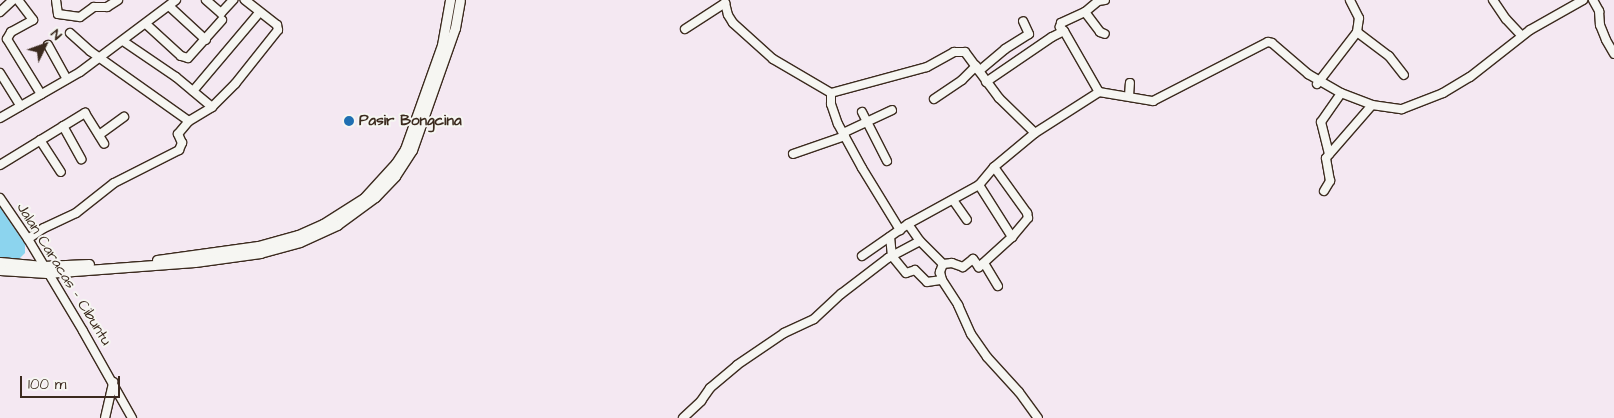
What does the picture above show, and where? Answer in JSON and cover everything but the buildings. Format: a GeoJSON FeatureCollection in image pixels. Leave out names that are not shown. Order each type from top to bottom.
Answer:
{"type":"FeatureCollection","features":[{"type":"Feature","properties":{"kind":"main road"},"geometry":{"type":"LineString","coordinates":[[0,262],[45,270],[141,262],[258,246],[298,235],[323,224],[347,210],[373,190],[405,149],[442,45],[450,0]]}},
{"type":"Feature","properties":{"kind":"main road"},"geometry":{"type":"LineString","coordinates":[[0,270],[45,270],[195,262],[260,253],[300,242],[346,220],[388,183],[412,150],[455,28],[460,0]]}},
{"type":"Feature","properties":{"kind":"street"},"geometry":{"type":"LineString","coordinates":[[0,12],[13,0]]}},
{"type":"Feature","properties":{"kind":"street"},"geometry":{"type":"LineString","coordinates":[[18,0],[33,20],[11,32],[7,39],[41,94]]}},
{"type":"Feature","properties":{"kind":"street"},"geometry":{"type":"LineString","coordinates":[[56,0],[58,14],[80,17],[94,8],[107,6],[118,0]]}},
{"type":"Feature","properties":{"kind":"street"},"geometry":{"type":"LineString","coordinates":[[0,118],[100,58],[176,0]]}},
{"type":"Feature","properties":{"kind":"street"},"geometry":{"type":"LineString","coordinates":[[206,0],[221,13],[233,0]]}},
{"type":"Feature","properties":{"kind":"street"},"geometry":{"type":"LineString","coordinates":[[28,239],[44,228],[76,213],[114,183],[179,150],[182,143],[178,134],[188,121],[212,107],[235,84],[278,30],[277,26],[259,13],[246,0]]}},
{"type":"Feature","properties":{"kind":"street"},"geometry":{"type":"LineString","coordinates":[[1099,92],[1060,27],[1061,23],[1085,12],[1098,1],[1105,0]]}},
{"type":"Feature","properties":{"kind":"street"},"geometry":{"type":"LineString","coordinates":[[1317,83],[1358,32],[1359,18],[1350,0]]}},
{"type":"Feature","properties":{"kind":"street"},"geometry":{"type":"LineString","coordinates":[[1493,0],[1503,15],[1522,36]]}},
{"type":"Feature","properties":{"kind":"street"},"geometry":{"type":"LineString","coordinates":[[862,256],[908,224],[979,185],[994,167],[1035,133],[1099,92],[1153,101],[1268,42],[1272,43],[1317,83],[1372,105],[1402,109],[1443,92],[1482,68],[1522,36],[1583,0]]}},
{"type":"Feature","properties":{"kind":"street"},"geometry":{"type":"LineString","coordinates":[[1594,0],[1599,11],[1600,25],[1614,54]]}},
{"type":"Feature","properties":{"kind":"street"},"geometry":{"type":"LineString","coordinates":[[685,29],[725,3],[728,15],[733,23],[773,59],[831,93],[927,67],[954,52],[965,52],[999,98],[1035,133]]}},
{"type":"Feature","properties":{"kind":"street"},"geometry":{"type":"LineString","coordinates":[[169,6],[206,40]]}},
{"type":"Feature","properties":{"kind":"street"},"geometry":{"type":"LineString","coordinates":[[1085,12],[1100,32],[1105,34]]}},
{"type":"Feature","properties":{"kind":"street"},"geometry":{"type":"LineString","coordinates":[[193,91],[259,13]]}},
{"type":"Feature","properties":{"kind":"street"},"geometry":{"type":"LineString","coordinates":[[146,24],[178,54],[188,58],[222,20]]}},
{"type":"Feature","properties":{"kind":"street"},"geometry":{"type":"LineString","coordinates":[[934,99],[1030,34],[1023,21]]}},
{"type":"Feature","properties":{"kind":"street"},"geometry":{"type":"LineString","coordinates":[[986,82],[1052,37],[1064,31]]}},
{"type":"Feature","properties":{"kind":"street"},"geometry":{"type":"LineString","coordinates":[[1358,32],[1389,56],[1404,75]]}},
{"type":"Feature","properties":{"kind":"street"},"geometry":{"type":"LineString","coordinates":[[70,34],[100,58],[188,121]]}},
{"type":"Feature","properties":{"kind":"street"},"geometry":{"type":"LineString","coordinates":[[123,41],[193,91],[212,107]]}},
{"type":"Feature","properties":{"kind":"street"},"geometry":{"type":"LineString","coordinates":[[48,45],[67,79]]}},
{"type":"Feature","properties":{"kind":"street"},"geometry":{"type":"LineString","coordinates":[[0,73],[21,106]]}},
{"type":"Feature","properties":{"kind":"street"},"geometry":{"type":"LineString","coordinates":[[1129,96],[1130,83]]}},
{"type":"Feature","properties":{"kind":"street"},"geometry":{"type":"LineString","coordinates":[[831,93],[831,104],[844,134],[900,230]]}},
{"type":"Feature","properties":{"kind":"street"},"geometry":{"type":"LineString","coordinates":[[1329,154],[1321,122],[1342,93]]}},
{"type":"Feature","properties":{"kind":"street"},"geometry":{"type":"LineString","coordinates":[[1324,191],[1330,181],[1325,159],[1372,105]]}},
{"type":"Feature","properties":{"kind":"street"},"geometry":{"type":"LineString","coordinates":[[793,154],[844,134],[892,110]]}},
{"type":"Feature","properties":{"kind":"street"},"geometry":{"type":"LineString","coordinates":[[862,112],[887,161]]}},
{"type":"Feature","properties":{"kind":"street"},"geometry":{"type":"LineString","coordinates":[[0,165],[85,113],[104,143]]}},
{"type":"Feature","properties":{"kind":"street"},"geometry":{"type":"LineString","coordinates":[[99,135],[124,117]]}},
{"type":"Feature","properties":{"kind":"street"},"geometry":{"type":"LineString","coordinates":[[63,126],[82,159]]}},
{"type":"Feature","properties":{"kind":"street"},"geometry":{"type":"LineString","coordinates":[[40,140],[61,172]]}},
{"type":"Feature","properties":{"kind":"street"},"geometry":{"type":"LineString","coordinates":[[943,264],[952,263],[963,267],[973,259],[979,267],[986,258],[1012,237],[1028,216],[994,167]]}},
{"type":"Feature","properties":{"kind":"street"},"geometry":{"type":"LineString","coordinates":[[979,185],[1012,237]]}},
{"type":"Feature","properties":{"kind":"street","name":"Jalan Caracas - Cibuntu"},"geometry":{"type":"LineString","coordinates":[[0,198],[28,239],[113,382],[132,418]]}},
{"type":"Feature","properties":{"kind":"street"},"geometry":{"type":"LineString","coordinates":[[953,200],[967,220]]}},
{"type":"Feature","properties":{"kind":"street"},"geometry":{"type":"LineString","coordinates":[[908,224],[920,241],[943,264]]}},
{"type":"Feature","properties":{"kind":"street"},"geometry":{"type":"LineString","coordinates":[[890,237],[892,256],[906,273],[915,270],[928,282],[942,280]]}},
{"type":"Feature","properties":{"kind":"street"},"geometry":{"type":"LineString","coordinates":[[683,418],[723,375],[784,333],[814,319],[842,294],[892,256],[920,241]]}},
{"type":"Feature","properties":{"kind":"street"},"geometry":{"type":"LineString","coordinates":[[984,263],[998,286]]}},
{"type":"Feature","properties":{"kind":"street"},"geometry":{"type":"LineString","coordinates":[[943,264],[940,272],[942,280],[982,349],[1038,418]]}},
{"type":"Feature","properties":{"kind":"street"},"geometry":{"type":"LineString","coordinates":[[105,418],[113,382]]}},
{"type":"Feature","properties":{"kind":"water"},"geometry":{"type":"Polygon","coordinates":[[[0,207],[25,244],[25,253],[19,259],[0,257],[0,207]]]}},
{"type":"Feature","properties":{"kind":"place","name":"Pasir Bongcina"},"geometry":{"type":"Point","coordinates":[349,121]}}]}
